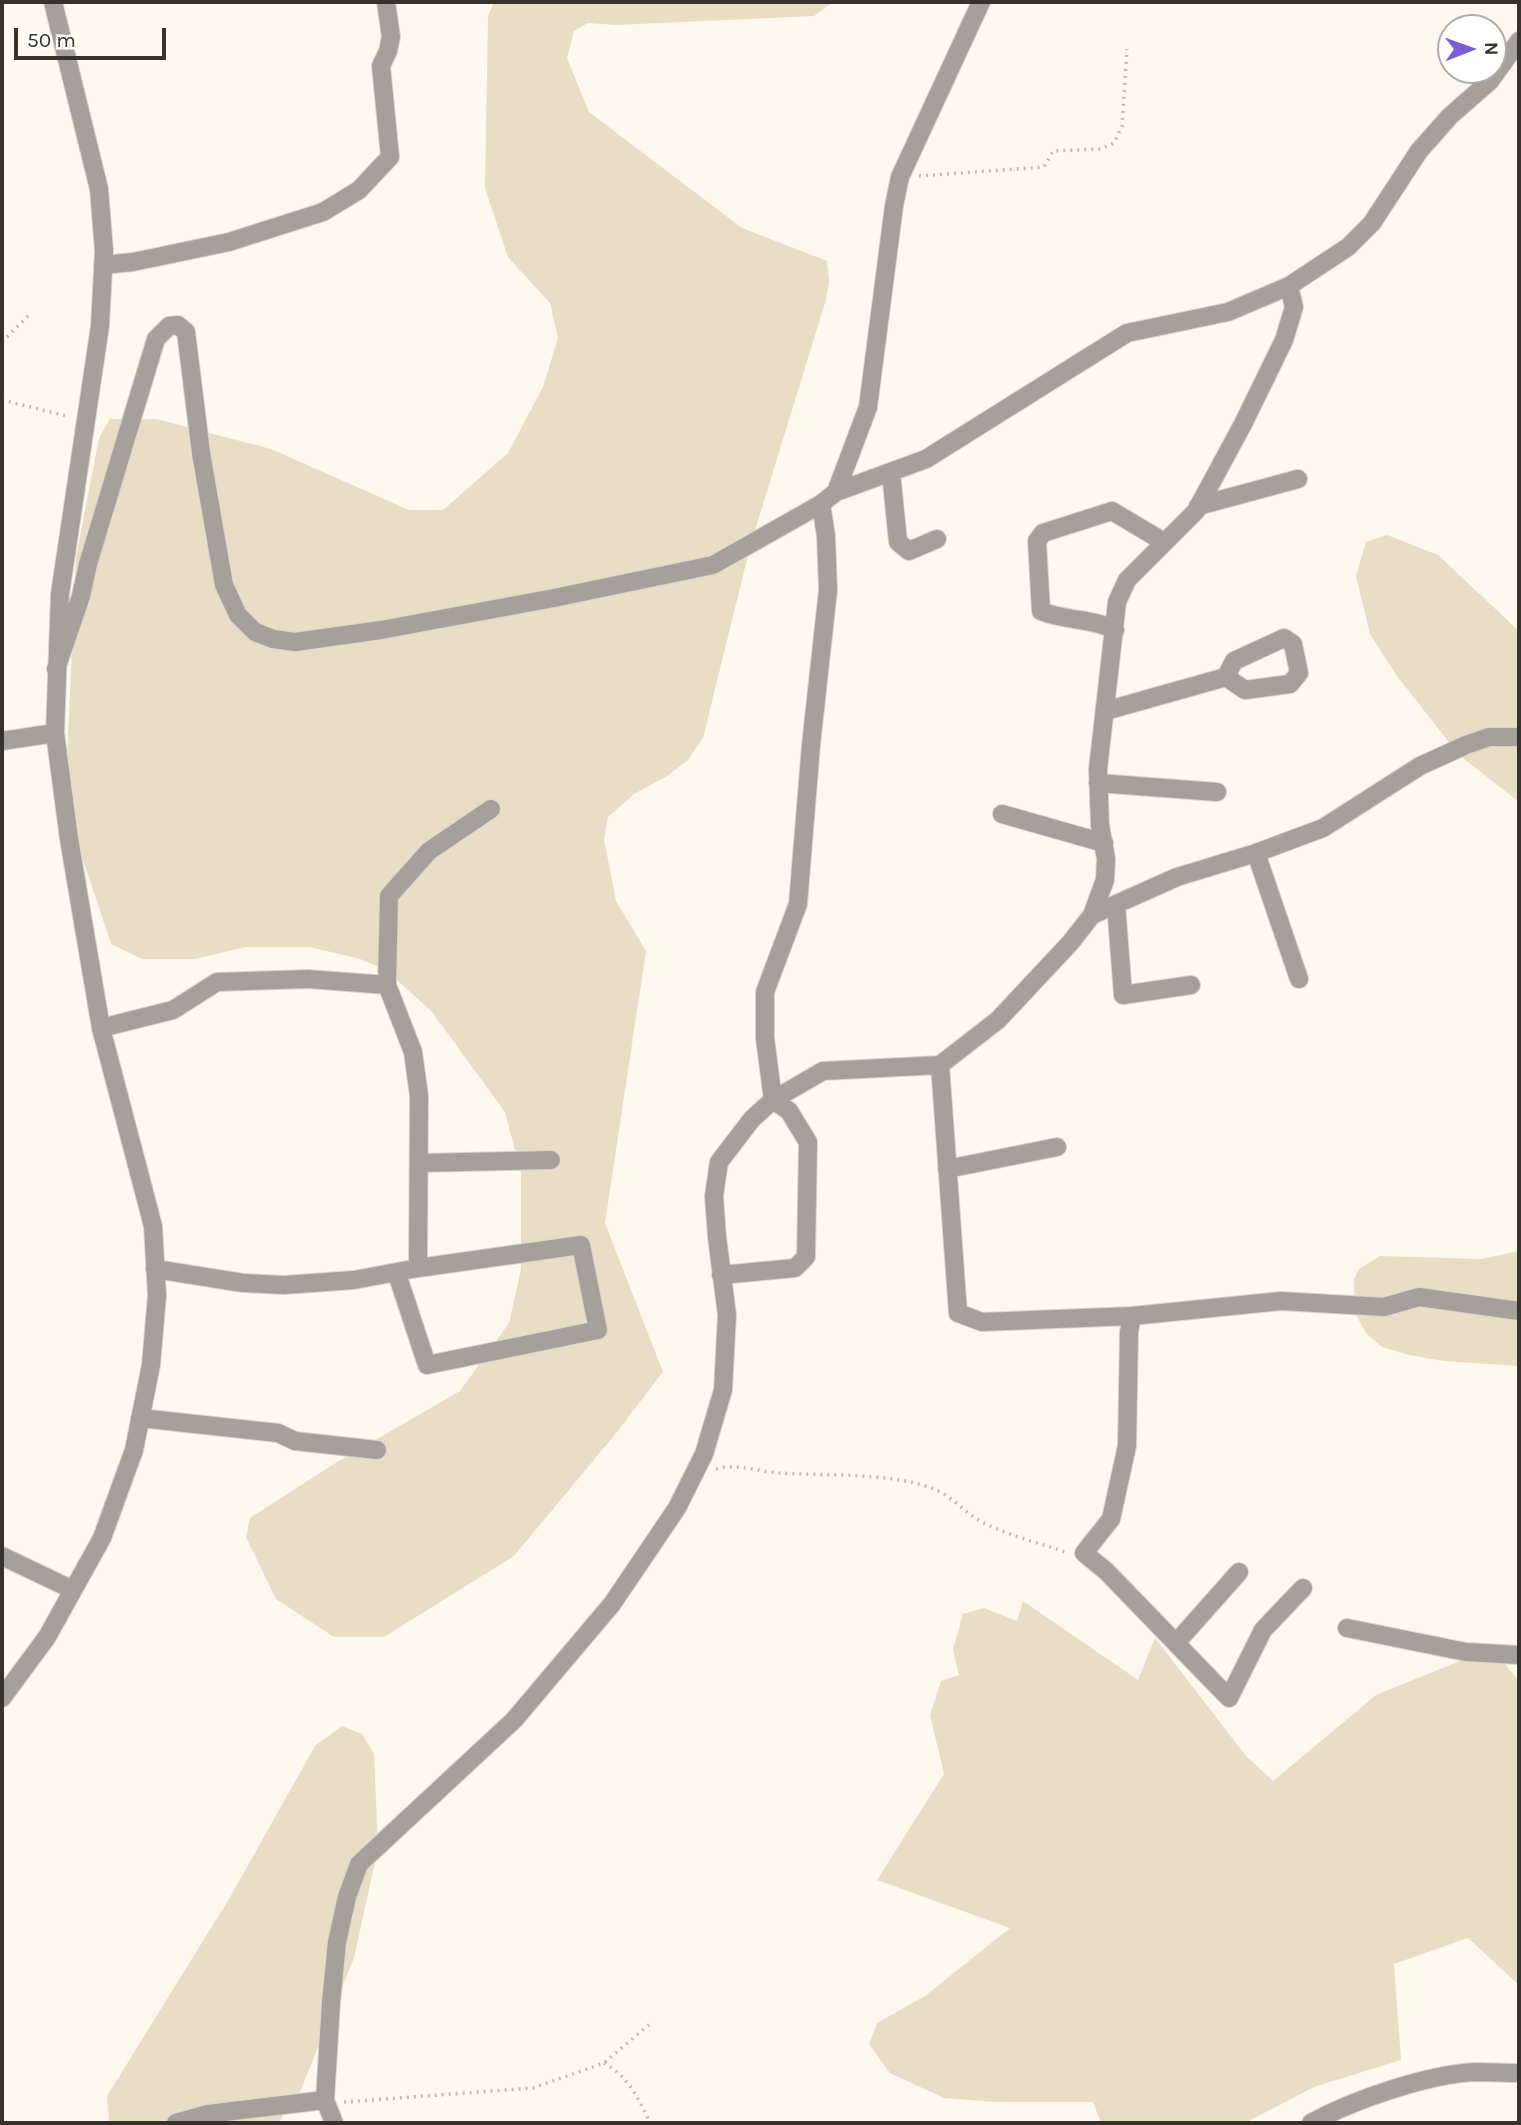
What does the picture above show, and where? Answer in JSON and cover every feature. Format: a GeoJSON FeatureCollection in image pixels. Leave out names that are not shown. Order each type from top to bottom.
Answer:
{"type":"FeatureCollection","features":[{"type":"Feature","properties":{"kind":"street"},"geometry":{"type":"LineString","coordinates":[[2,1698],[47,1637],[102,1538],[134,1450],[151,1365],[157,1296],[153,1226],[101,1028],[69,839],[55,733],[60,594],[100,326],[104,251],[99,190],[53,2]]}},
{"type":"Feature","properties":{"kind":"street"},"geometry":{"type":"LineString","coordinates":[[103,265],[133,262],[229,242],[323,212],[359,190],[390,157],[381,65],[391,37],[386,2]]}},
{"type":"Feature","properties":{"kind":"street"},"geometry":{"type":"LineString","coordinates":[[836,492],[868,407],[900,177],[981,2]]}},
{"type":"Feature","properties":{"kind":"street"},"geometry":{"type":"LineString","coordinates":[[56,669],[81,596],[88,564],[156,339],[169,326],[178,325],[186,332],[201,453],[224,585],[239,615],[255,632],[273,639],[295,642],[381,630],[713,565],[821,505],[836,492],[926,459],[1127,333],[1228,312],[1289,286],[1348,247],[1372,223],[1419,151],[1450,116],[1490,81],[1519,41]]}},
{"type":"Feature","properties":{"kind":"street"},"geometry":{"type":"LineString","coordinates":[[334,2123],[325,2100],[331,2003],[337,1942],[347,1897],[359,1864],[514,1720],[612,1604],[677,1508],[704,1454],[723,1390],[727,1315],[714,1196],[719,1162],[752,1119],[773,1100],[822,1071],[940,1065],[998,1020],[1071,942],[1092,915],[1105,880],[1106,859],[1100,825],[1098,769],[1116,602],[1126,580],[1198,506],[1243,424],[1284,340],[1294,307],[1289,286]]}},
{"type":"Feature","properties":{"kind":"street"},"geometry":{"type":"LineString","coordinates":[[891,472],[898,542],[909,551],[937,539]]}},
{"type":"Feature","properties":{"kind":"street"},"geometry":{"type":"LineString","coordinates":[[1198,506],[1298,479]]}},
{"type":"Feature","properties":{"kind":"street"},"geometry":{"type":"LineString","coordinates":[[721,1275],[795,1268],[806,1257],[808,1142],[789,1111],[773,1100],[765,1038],[765,992],[798,904],[828,590],[826,536],[821,505]]}},
{"type":"Feature","properties":{"kind":"street"},"geometry":{"type":"LineString","coordinates":[[1115,630],[1105,625],[1041,611],[1037,541],[1043,533],[1112,511],[1164,542]]}},
{"type":"Feature","properties":{"kind":"street"},"geometry":{"type":"LineString","coordinates":[[1105,711],[1226,677]]}},
{"type":"Feature","properties":{"kind":"street"},"geometry":{"type":"LineString","coordinates":[[2,741],[55,733]]}},
{"type":"Feature","properties":{"kind":"street"},"geometry":{"type":"LineString","coordinates":[[1092,915],[1177,877],[1256,853],[1323,828],[1420,766],[1466,745],[1489,737],[1519,737]]}},
{"type":"Feature","properties":{"kind":"street"},"geometry":{"type":"LineString","coordinates":[[1098,783],[1217,792]]}},
{"type":"Feature","properties":{"kind":"street"},"geometry":{"type":"LineString","coordinates":[[418,1268],[419,1096],[413,1052],[387,985],[389,896],[429,851],[491,809]]}},
{"type":"Feature","properties":{"kind":"street"},"geometry":{"type":"LineString","coordinates":[[1002,814],[1104,842]]}},
{"type":"Feature","properties":{"kind":"street"},"geometry":{"type":"LineString","coordinates":[[1256,853],[1299,979]]}},
{"type":"Feature","properties":{"kind":"street"},"geometry":{"type":"LineString","coordinates":[[1116,904],[1123,995],[1191,985]]}},
{"type":"Feature","properties":{"kind":"street"},"geometry":{"type":"LineString","coordinates":[[101,1028],[173,1010],[217,982],[308,979],[387,985]]}},
{"type":"Feature","properties":{"kind":"street"},"geometry":{"type":"LineString","coordinates":[[940,1065],[958,1313],[982,1322],[1132,1315],[1282,1301],[1384,1307],[1419,1297],[1519,1311]]}},
{"type":"Feature","properties":{"kind":"street"},"geometry":{"type":"LineString","coordinates":[[947,1169],[1057,1147]]}},
{"type":"Feature","properties":{"kind":"street"},"geometry":{"type":"LineString","coordinates":[[420,1164],[551,1160]]}},
{"type":"Feature","properties":{"kind":"street"},"geometry":{"type":"LineString","coordinates":[[155,1269],[243,1283],[285,1285],[354,1280],[418,1268],[581,1245],[598,1330],[426,1365],[397,1274]]}},
{"type":"Feature","properties":{"kind":"street"},"geometry":{"type":"LineString","coordinates":[[1132,1315],[1129,1332],[1127,1446],[1111,1519],[1084,1553],[1106,1571],[1229,1698],[1263,1630],[1303,1588]]}},
{"type":"Feature","properties":{"kind":"street"},"geometry":{"type":"LineString","coordinates":[[140,1419],[278,1433],[295,1441],[377,1450]]}},
{"type":"Feature","properties":{"kind":"street"},"geometry":{"type":"LineString","coordinates":[[2,1556],[73,1590]]}},
{"type":"Feature","properties":{"kind":"street"},"geometry":{"type":"LineString","coordinates":[[1176,1643],[1239,1572]]}},
{"type":"Feature","properties":{"kind":"street"},"geometry":{"type":"LineString","coordinates":[[1347,1628],[1466,1652],[1519,1655]]}},
{"type":"Feature","properties":{"kind":"street"},"geometry":{"type":"LineString","coordinates":[[1311,2123],[1418,2081],[1474,2072],[1519,2073]]}},
{"type":"Feature","properties":{"kind":"street"},"geometry":{"type":"LineString","coordinates":[[176,2123],[208,2114],[325,2100]]}},
{"type":"Feature","properties":{"kind":"path"},"geometry":{"type":"LineString","coordinates":[[900,177],[1044,167],[1054,151],[1101,149],[1114,143],[1122,126],[1127,49]]}},
{"type":"Feature","properties":{"kind":"path"},"geometry":{"type":"LineString","coordinates":[[2,342],[31,313]]}},
{"type":"Feature","properties":{"kind":"path"},"geometry":{"type":"LineString","coordinates":[[2,400],[86,422]]}},
{"type":"Feature","properties":{"kind":"path"},"geometry":{"type":"LineString","coordinates":[[711,1480],[716,1469],[724,1466],[770,1473],[848,1475],[902,1482],[932,1488],[953,1498],[979,1520],[1000,1531],[1070,1554],[1084,1553]]}},
{"type":"Feature","properties":{"kind":"path"},"geometry":{"type":"LineString","coordinates":[[325,2100],[351,2102],[533,2088],[604,2063],[651,2023]]}},
{"type":"Feature","properties":{"kind":"path"},"geometry":{"type":"LineString","coordinates":[[604,2063],[617,2070],[637,2095],[650,2123]]}},
{"type":"Feature","properties":{"kind":"shaded area"},"geometry":{"type":"Polygon","coordinates":[[[494,2],[833,2],[814,16],[616,25],[588,23],[574,31],[567,58],[589,112],[742,228],[827,261],[829,282],[825,303],[751,543],[703,738],[687,761],[667,776],[634,794],[608,817],[604,839],[616,901],[646,951],[605,1223],[663,1372],[514,1556],[384,1637],[334,1637],[276,1599],[246,1537],[250,1518],[334,1464],[460,1391],[509,1323],[521,1269],[521,1173],[505,1112],[432,1012],[386,970],[360,959],[310,947],[245,947],[195,959],[142,959],[111,944],[65,806],[76,557],[99,438],[110,419],[156,419],[271,449],[409,510],[443,510],[508,453],[543,387],[558,338],[550,303],[508,257],[485,188],[488,16],[494,2]]]}},
{"type":"Feature","properties":{"kind":"shaded area"},"geometry":{"type":"Polygon","coordinates":[[[1387,535],[1438,555],[1519,631],[1519,802],[1459,755],[1397,676],[1370,634],[1356,576],[1366,542],[1387,535]]]}},
{"type":"Feature","properties":{"kind":"shaded area"},"geometry":{"type":"Polygon","coordinates":[[[1519,1251],[1519,1366],[1443,1361],[1382,1347],[1366,1333],[1355,1313],[1354,1279],[1359,1269],[1380,1256],[1481,1259],[1519,1251]]]}},
{"type":"Feature","properties":{"kind":"shaded area"},"geometry":{"type":"Polygon","coordinates":[[[1023,1601],[1138,1680],[1155,1638],[1246,1756],[1273,1781],[1376,1695],[1492,1648],[1519,1681],[1519,1985],[1468,1938],[1394,1964],[1401,2060],[1314,2087],[1245,2123],[1101,2123],[1093,2102],[994,2102],[944,2098],[890,2073],[869,2044],[877,2023],[925,1996],[1010,1928],[877,1880],[944,1774],[930,1715],[941,1681],[959,1675],[953,1649],[963,1614],[984,1608],[1017,1621],[1023,1601]]]}},
{"type":"Feature","properties":{"kind":"shaded area"},"geometry":{"type":"Polygon","coordinates":[[[342,1726],[362,1734],[374,1754],[378,1848],[354,1958],[300,2092],[278,2123],[109,2123],[107,2096],[229,1899],[315,1746],[342,1726]]]}}]}
